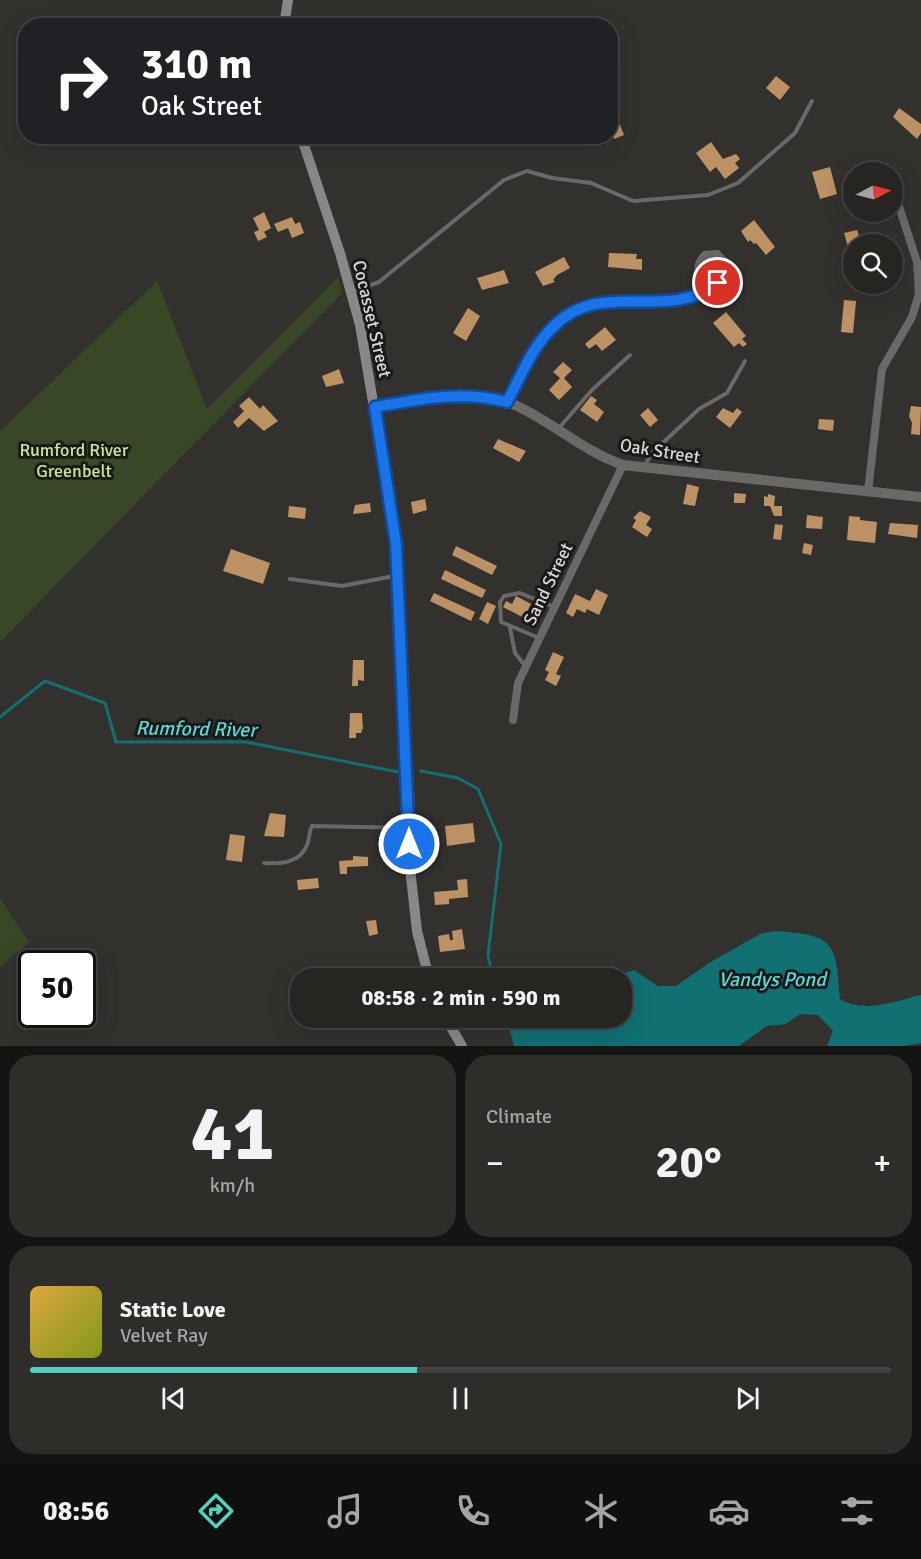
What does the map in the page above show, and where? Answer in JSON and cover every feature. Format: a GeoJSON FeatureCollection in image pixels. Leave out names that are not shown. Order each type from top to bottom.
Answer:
{"type":"FeatureCollection","features":[{"type":"Feature","properties":{"kind":"main road"},"geometry":{"type":"LineString","coordinates":[[285,18],[288,0]]}},
{"type":"Feature","properties":{"kind":"main road","name":"Cocasset Street"},"geometry":{"type":"LineString","coordinates":[[304,144],[351,292],[375,407],[394,526],[409,859],[417,931],[426,968]]}},
{"type":"Feature","properties":{"kind":"main road"},"geometry":{"type":"LineString","coordinates":[[451,1028],[462,1046]]}},
{"type":"Feature","properties":{"kind":"street"},"geometry":{"type":"LineString","coordinates":[[868,492],[882,369],[912,317],[919,294],[917,262],[903,219]]}},
{"type":"Feature","properties":{"kind":"street"},"geometry":{"type":"LineString","coordinates":[[507,402],[546,334],[574,310],[610,300],[674,302],[703,292],[725,275],[726,263],[717,254],[705,255],[699,262],[703,292]]}},
{"type":"Feature","properties":{"kind":"street","name":"Oak Street"},"geometry":{"type":"LineString","coordinates":[[375,407],[452,395],[479,396],[507,402],[597,453],[623,465],[921,497]]}},
{"type":"Feature","properties":{"kind":"street","name":"Sand Street"},"geometry":{"type":"LineString","coordinates":[[513,720],[518,683],[623,465]]}},
{"type":"Feature","properties":{"kind":"lane"},"geometry":{"type":"LineString","coordinates":[[351,292],[378,282],[504,180],[527,171],[552,178],[591,183],[633,201],[708,195],[738,183],[795,132],[812,101]]}},
{"type":"Feature","properties":{"kind":"lane"},"geometry":{"type":"LineString","coordinates":[[557,429],[592,390],[630,355]]}},
{"type":"Feature","properties":{"kind":"lane"},"geometry":{"type":"LineString","coordinates":[[643,468],[652,453],[699,410],[727,393],[745,361]]}},
{"type":"Feature","properties":{"kind":"lane"},"geometry":{"type":"LineString","coordinates":[[290,579],[342,586],[398,575]]}},
{"type":"Feature","properties":{"kind":"lane"},"geometry":{"type":"LineString","coordinates":[[540,639],[501,622],[500,602],[504,596],[520,593],[555,608]]}},
{"type":"Feature","properties":{"kind":"lane"},"geometry":{"type":"LineString","coordinates":[[510,627],[515,653],[526,667]]}},
{"type":"Feature","properties":{"kind":"lane"},"geometry":{"type":"LineString","coordinates":[[264,862],[281,864],[301,855],[306,847],[312,826],[409,828]]}},
{"type":"Feature","properties":{"kind":"green space","name":"Rumford River Greenbelt"},"geometry":{"type":"Polygon","coordinates":[[[338,277],[342,293],[0,642],[0,431],[157,281],[207,409],[338,277]]]}},
{"type":"Feature","properties":{"kind":"green space"},"geometry":{"type":"Polygon","coordinates":[[[0,898],[29,942],[0,967],[0,898]]]}},
{"type":"Feature","properties":{"kind":"water","name":"Vandys Pond"},"geometry":{"type":"Polygon","coordinates":[[[775,931],[810,935],[821,939],[833,953],[837,965],[840,999],[850,1003],[860,1006],[880,1005],[921,995],[921,1043],[904,1046],[827,1046],[833,1031],[818,1015],[800,1014],[786,1024],[767,1026],[739,1046],[514,1046],[509,1028],[632,1028],[632,971],[658,986],[676,986],[709,963],[760,934],[775,931]]]}},
{"type":"Feature","properties":{"kind":"building"},"geometry":{"type":"Polygon","coordinates":[[[776,76],[790,87],[780,100],[766,88],[776,76]]]}},
{"type":"Feature","properties":{"kind":"building"},"geometry":{"type":"Polygon","coordinates":[[[899,108],[921,124],[921,133],[917,139],[893,117],[899,108]]]}},
{"type":"Feature","properties":{"kind":"building"},"geometry":{"type":"Polygon","coordinates":[[[618,123],[620,125],[624,135],[618,137],[618,123]]]}},
{"type":"Feature","properties":{"kind":"building"},"geometry":{"type":"Polygon","coordinates":[[[711,142],[723,159],[736,154],[740,159],[735,163],[739,168],[725,179],[716,167],[710,172],[696,153],[711,142]]]}},
{"type":"Feature","properties":{"kind":"building"},"geometry":{"type":"Polygon","coordinates":[[[830,167],[837,194],[820,199],[812,172],[830,167]]]}},
{"type":"Feature","properties":{"kind":"building"},"geometry":{"type":"Polygon","coordinates":[[[264,212],[271,228],[264,232],[267,237],[258,241],[254,232],[259,230],[253,218],[264,212]]]}},
{"type":"Feature","properties":{"kind":"building"},"geometry":{"type":"Polygon","coordinates":[[[292,217],[295,224],[300,222],[304,233],[292,238],[288,228],[278,232],[274,224],[292,217]]]}},
{"type":"Feature","properties":{"kind":"building"},"geometry":{"type":"Polygon","coordinates":[[[754,220],[775,247],[766,255],[756,243],[750,240],[748,242],[741,231],[754,220]]]}},
{"type":"Feature","properties":{"kind":"building"},"geometry":{"type":"Polygon","coordinates":[[[857,230],[858,234],[844,234],[857,230]]]}},
{"type":"Feature","properties":{"kind":"building"},"geometry":{"type":"Polygon","coordinates":[[[609,253],[637,254],[636,259],[642,259],[642,270],[608,267],[609,253]]]}},
{"type":"Feature","properties":{"kind":"building"},"geometry":{"type":"Polygon","coordinates":[[[564,257],[570,268],[557,275],[553,280],[555,282],[543,286],[535,272],[564,257]]]}},
{"type":"Feature","properties":{"kind":"building"},"geometry":{"type":"Polygon","coordinates":[[[504,270],[509,283],[482,290],[477,278],[504,270]]]}},
{"type":"Feature","properties":{"kind":"building"},"geometry":{"type":"Polygon","coordinates":[[[844,300],[856,301],[853,333],[841,332],[844,300]]]}},
{"type":"Feature","properties":{"kind":"building"},"geometry":{"type":"Polygon","coordinates":[[[468,308],[480,316],[466,341],[453,333],[468,308]]]}},
{"type":"Feature","properties":{"kind":"building"},"geometry":{"type":"Polygon","coordinates":[[[726,312],[746,336],[742,339],[747,344],[743,347],[739,343],[734,347],[713,323],[726,312]]]}},
{"type":"Feature","properties":{"kind":"building"},"geometry":{"type":"Polygon","coordinates":[[[605,327],[616,340],[602,351],[596,344],[589,349],[585,344],[605,327]]]}},
{"type":"Feature","properties":{"kind":"building"},"geometry":{"type":"Polygon","coordinates":[[[563,362],[572,370],[564,378],[572,387],[559,400],[549,390],[560,378],[553,372],[563,362]]]}},
{"type":"Feature","properties":{"kind":"building"},"geometry":{"type":"Polygon","coordinates":[[[339,369],[344,383],[326,387],[322,376],[339,369]]]}},
{"type":"Feature","properties":{"kind":"building"},"geometry":{"type":"Polygon","coordinates":[[[591,396],[597,400],[594,404],[604,412],[597,422],[580,410],[591,396]]]}},
{"type":"Feature","properties":{"kind":"building"},"geometry":{"type":"Polygon","coordinates":[[[249,397],[260,409],[263,405],[278,421],[264,431],[249,418],[238,428],[233,422],[244,411],[239,406],[249,397]]]}},
{"type":"Feature","properties":{"kind":"building"},"geometry":{"type":"Polygon","coordinates":[[[911,406],[921,407],[920,435],[911,434],[912,423],[909,416],[911,406]]]}},
{"type":"Feature","properties":{"kind":"building"},"geometry":{"type":"Polygon","coordinates":[[[648,408],[658,420],[650,427],[640,415],[648,408]]]}},
{"type":"Feature","properties":{"kind":"building"},"geometry":{"type":"Polygon","coordinates":[[[723,408],[733,413],[737,408],[742,412],[730,428],[716,417],[723,408]]]}},
{"type":"Feature","properties":{"kind":"building"},"geometry":{"type":"Polygon","coordinates":[[[819,419],[834,420],[833,431],[818,429],[819,419]]]}},
{"type":"Feature","properties":{"kind":"building"},"geometry":{"type":"Polygon","coordinates":[[[498,439],[526,451],[519,462],[493,448],[498,439]]]}},
{"type":"Feature","properties":{"kind":"building"},"geometry":{"type":"Polygon","coordinates":[[[687,484],[699,487],[695,506],[683,504],[687,484]]]}},
{"type":"Feature","properties":{"kind":"building"},"geometry":{"type":"Polygon","coordinates":[[[734,493],[746,494],[745,503],[734,503],[734,493]]]}},
{"type":"Feature","properties":{"kind":"building"},"geometry":{"type":"Polygon","coordinates":[[[768,494],[775,496],[774,506],[782,506],[782,516],[774,516],[770,506],[764,506],[764,496],[768,497],[768,494]]]}},
{"type":"Feature","properties":{"kind":"building"},"geometry":{"type":"Polygon","coordinates":[[[425,499],[427,510],[413,514],[411,502],[425,499]]]}},
{"type":"Feature","properties":{"kind":"building"},"geometry":{"type":"Polygon","coordinates":[[[370,503],[371,512],[353,514],[355,505],[370,503]]]}},
{"type":"Feature","properties":{"kind":"building"},"geometry":{"type":"Polygon","coordinates":[[[289,506],[306,508],[305,519],[288,517],[289,506]]]}},
{"type":"Feature","properties":{"kind":"building"},"geometry":{"type":"Polygon","coordinates":[[[640,511],[651,517],[646,525],[652,529],[647,537],[632,527],[636,520],[633,518],[640,511]]]}},
{"type":"Feature","properties":{"kind":"building"},"geometry":{"type":"Polygon","coordinates":[[[807,515],[823,517],[822,529],[806,528],[807,515]]]}},
{"type":"Feature","properties":{"kind":"building"},"geometry":{"type":"Polygon","coordinates":[[[849,516],[877,522],[875,543],[847,540],[849,516]]]}},
{"type":"Feature","properties":{"kind":"building"},"geometry":{"type":"Polygon","coordinates":[[[890,523],[918,525],[917,538],[888,534],[890,523]]]}},
{"type":"Feature","properties":{"kind":"building"},"geometry":{"type":"Polygon","coordinates":[[[775,524],[783,525],[781,540],[773,539],[775,524]]]}},
{"type":"Feature","properties":{"kind":"building"},"geometry":{"type":"Polygon","coordinates":[[[804,543],[813,545],[811,555],[802,553],[804,543]]]}},
{"type":"Feature","properties":{"kind":"building"},"geometry":{"type":"Polygon","coordinates":[[[456,546],[497,566],[492,575],[452,555],[456,546]]]}},
{"type":"Feature","properties":{"kind":"building"},"geometry":{"type":"Polygon","coordinates":[[[231,549],[270,563],[263,584],[223,571],[231,549]]]}},
{"type":"Feature","properties":{"kind":"building"},"geometry":{"type":"Polygon","coordinates":[[[445,570],[486,590],[482,598],[441,579],[445,570]]]}},
{"type":"Feature","properties":{"kind":"building"},"geometry":{"type":"Polygon","coordinates":[[[596,589],[608,595],[599,615],[587,609],[585,613],[577,609],[573,617],[566,613],[575,594],[590,601],[596,589]]]}},
{"type":"Feature","properties":{"kind":"building"},"geometry":{"type":"Polygon","coordinates":[[[434,593],[475,612],[471,621],[430,601],[434,593]]]}},
{"type":"Feature","properties":{"kind":"building"},"geometry":{"type":"Polygon","coordinates":[[[516,596],[531,604],[524,618],[503,607],[506,601],[512,604],[516,596]]]}},
{"type":"Feature","properties":{"kind":"building"},"geometry":{"type":"Polygon","coordinates":[[[487,602],[496,606],[488,624],[479,619],[487,602]]]}},
{"type":"Feature","properties":{"kind":"building"},"geometry":{"type":"Polygon","coordinates":[[[553,652],[564,657],[556,674],[561,676],[556,686],[545,680],[549,672],[545,670],[553,652]]]}},
{"type":"Feature","properties":{"kind":"building"},"geometry":{"type":"Polygon","coordinates":[[[353,660],[364,660],[364,681],[358,680],[358,686],[352,686],[353,660]]]}},
{"type":"Feature","properties":{"kind":"building"},"geometry":{"type":"Polygon","coordinates":[[[350,713],[362,713],[363,728],[361,733],[356,733],[356,738],[349,738],[350,713]]]}},
{"type":"Feature","properties":{"kind":"building"},"geometry":{"type":"Polygon","coordinates":[[[270,813],[286,815],[284,837],[264,836],[270,813]]]}},
{"type":"Feature","properties":{"kind":"building"},"geometry":{"type":"Polygon","coordinates":[[[473,823],[475,842],[447,846],[445,826],[473,823]]]}},
{"type":"Feature","properties":{"kind":"building"},"geometry":{"type":"Polygon","coordinates":[[[230,834],[245,836],[242,862],[226,860],[230,834]]]}},
{"type":"Feature","properties":{"kind":"building"},"geometry":{"type":"Polygon","coordinates":[[[353,856],[368,857],[368,866],[347,867],[347,874],[340,874],[339,861],[353,860],[353,856]]]}},
{"type":"Feature","properties":{"kind":"building"},"geometry":{"type":"Polygon","coordinates":[[[318,878],[319,888],[298,890],[297,880],[318,878]]]}},
{"type":"Feature","properties":{"kind":"building"},"geometry":{"type":"Polygon","coordinates":[[[467,879],[468,897],[449,899],[449,904],[435,905],[434,892],[458,890],[457,880],[467,879]]]}},
{"type":"Feature","properties":{"kind":"building"},"geometry":{"type":"Polygon","coordinates":[[[376,920],[378,934],[369,936],[366,921],[376,920]]]}},
{"type":"Feature","properties":{"kind":"building"},"geometry":{"type":"Polygon","coordinates":[[[462,929],[465,949],[440,952],[438,936],[449,934],[450,940],[453,940],[452,931],[462,929]]]}},
{"type":"Feature","properties":{"kind":"waterway","name":"Rumford River"},"geometry":{"type":"LineString","coordinates":[[0,717],[45,681],[105,703],[116,742],[246,742],[398,772]]}},
{"type":"Feature","properties":{"kind":"waterway","name":"Rumford River"},"geometry":{"type":"LineString","coordinates":[[421,771],[458,778],[478,789],[501,844],[488,955],[491,968]]}},
{"type":"Feature","properties":{"kind":"route"},"geometry":{"type":"LineString","coordinates":[[409,844],[410,809],[396,544],[375,407],[452,395],[479,396],[507,402],[546,334],[574,310],[592,303],[610,300],[674,302],[699,294],[718,283]]}}]}
